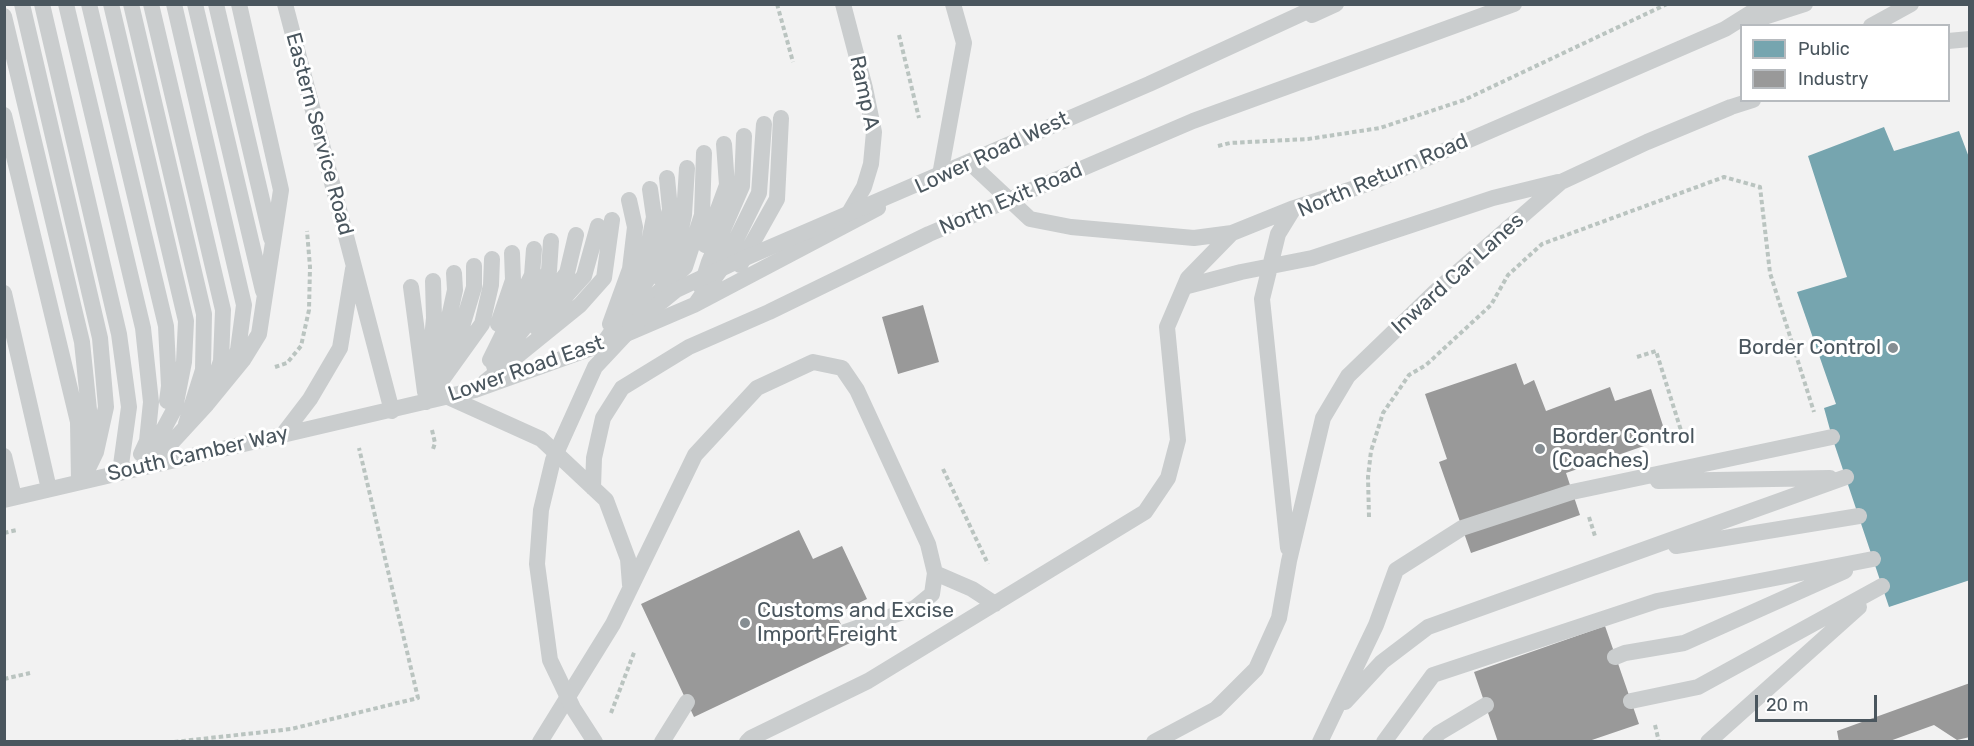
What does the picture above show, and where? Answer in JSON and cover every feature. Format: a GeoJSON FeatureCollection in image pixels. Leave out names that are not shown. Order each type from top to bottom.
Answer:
{"type":"FeatureCollection","features":[{"type":"Feature","properties":{"kind":"lane"},"geometry":{"type":"LineString","coordinates":[[22,4],[100,338],[106,407],[96,452],[81,481]]}},
{"type":"Feature","properties":{"kind":"lane"},"geometry":{"type":"LineString","coordinates":[[42,4],[120,334],[129,407],[127,470]]}},
{"type":"Feature","properties":{"kind":"lane"},"geometry":{"type":"LineString","coordinates":[[66,4],[143,328],[151,402],[147,441],[127,470]]}},
{"type":"Feature","properties":{"kind":"lane"},"geometry":{"type":"LineString","coordinates":[[89,4],[166,326],[169,386],[164,429]]}},
{"type":"Feature","properties":{"kind":"lane"},"geometry":{"type":"LineString","coordinates":[[111,4],[185,319],[184,362],[175,408],[154,447],[127,470]]}},
{"type":"Feature","properties":{"kind":"lane"},"geometry":{"type":"LineString","coordinates":[[131,4],[204,315],[203,370],[184,430]]}},
{"type":"Feature","properties":{"kind":"lane"},"geometry":{"type":"LineString","coordinates":[[151,4],[223,310],[221,362],[207,404]]}},
{"type":"Feature","properties":{"kind":"lane"},"geometry":{"type":"LineString","coordinates":[[174,4],[244,305],[238,350],[225,383]]}},
{"type":"Feature","properties":{"kind":"lane"},"geometry":{"type":"LineString","coordinates":[[195,4],[265,301]]}},
{"type":"Feature","properties":{"kind":"lane"},"geometry":{"type":"LineString","coordinates":[[216,4],[274,248]]}},
{"type":"Feature","properties":{"kind":"lane"},"geometry":{"type":"LineString","coordinates":[[152,465],[225,383],[260,334],[281,190],[239,4]]}},
{"type":"Feature","properties":{"kind":"lane","name":"Eastern Service Road"},"geometry":{"type":"LineString","coordinates":[[285,4],[392,411]]}},
{"type":"Feature","properties":{"kind":"lane","name":"Ramp A"},"geometry":{"type":"LineString","coordinates":[[843,4],[874,132],[872,164],[864,188],[849,213]]}},
{"type":"Feature","properties":{"kind":"lane"},"geometry":{"type":"LineString","coordinates":[[940,175],[964,43],[953,4]]}},
{"type":"Feature","properties":{"kind":"lane"},"geometry":{"type":"LineString","coordinates":[[595,741],[573,708],[550,660],[537,564],[541,510],[553,460],[595,367],[639,320],[676,290],[1149,84],[1323,4]]}},
{"type":"Feature","properties":{"kind":"lane","name":"Lower Road West"},"geometry":{"type":"LineString","coordinates":[[658,321],[694,305],[940,175],[1238,38],[1288,24],[1336,4]]}},
{"type":"Feature","properties":{"kind":"lane","name":"North Exit Road"},"geometry":{"type":"LineString","coordinates":[[594,488],[594,458],[603,418],[622,388],[689,347],[769,312],[929,234],[1193,121],[1514,4]]}},
{"type":"Feature","properties":{"kind":"lane","name":"North Return Road"},"geometry":{"type":"LineString","coordinates":[[1289,561],[1262,300],[1278,234],[1294,208],[1370,183],[1725,29],[1765,4]]}},
{"type":"Feature","properties":{"kind":"lane"},"geometry":{"type":"LineString","coordinates":[[1741,24],[1805,4]]}},
{"type":"Feature","properties":{"kind":"lane"},"geometry":{"type":"LineString","coordinates":[[1875,24],[1911,4]]}},
{"type":"Feature","properties":{"kind":"lane"},"geometry":{"type":"LineString","coordinates":[[4,16],[82,342],[91,429],[81,481]]}},
{"type":"Feature","properties":{"kind":"lane"},"geometry":{"type":"LineString","coordinates":[[1725,29],[1740,24]]}},
{"type":"Feature","properties":{"kind":"lane"},"geometry":{"type":"LineString","coordinates":[[1950,41],[1970,39]]}},
{"type":"Feature","properties":{"kind":"lane","name":"Inward Car Lanes"},"geometry":{"type":"LineString","coordinates":[[1289,561],[1323,418],[1348,376],[1436,291],[1561,182],[1737,104]]}},
{"type":"Feature","properties":{"kind":"lane"},"geometry":{"type":"LineString","coordinates":[[4,115],[78,422],[81,481]]}},
{"type":"Feature","properties":{"kind":"lane"},"geometry":{"type":"LineString","coordinates":[[694,305],[738,268],[777,199],[781,118]]}},
{"type":"Feature","properties":{"kind":"lane"},"geometry":{"type":"LineString","coordinates":[[694,305],[723,266],[759,193],[764,124]]}},
{"type":"Feature","properties":{"kind":"lane"},"geometry":{"type":"LineString","coordinates":[[694,305],[709,262],[742,186],[744,136]]}},
{"type":"Feature","properties":{"kind":"lane"},"geometry":{"type":"LineString","coordinates":[[694,305],[700,262],[727,184],[724,144]]}},
{"type":"Feature","properties":{"kind":"lane"},"geometry":{"type":"LineString","coordinates":[[603,344],[685,267],[702,214],[704,153]]}},
{"type":"Feature","properties":{"kind":"lane"},"geometry":{"type":"LineString","coordinates":[[969,162],[1030,219],[1071,228],[1194,238],[1232,233],[1294,208]]}},
{"type":"Feature","properties":{"kind":"lane"},"geometry":{"type":"LineString","coordinates":[[603,344],[673,265],[684,215],[687,168]]}},
{"type":"Feature","properties":{"kind":"lane"},"geometry":{"type":"LineString","coordinates":[[603,344],[661,260],[670,209],[667,178]]}},
{"type":"Feature","properties":{"kind":"lane"},"geometry":{"type":"LineString","coordinates":[[1184,287],[1312,258],[1492,198],[1561,182]]}},
{"type":"Feature","properties":{"kind":"lane"},"geometry":{"type":"LineString","coordinates":[[603,344],[645,262],[654,217],[650,189]]}},
{"type":"Feature","properties":{"kind":"lane"},"geometry":{"type":"LineString","coordinates":[[603,344],[630,269],[635,227],[629,200]]}},
{"type":"Feature","properties":{"kind":"lane"},"geometry":{"type":"LineString","coordinates":[[475,390],[580,305],[604,278],[605,223]]}},
{"type":"Feature","properties":{"kind":"lane"},"geometry":{"type":"LineString","coordinates":[[749,740],[868,681],[1145,512],[1168,478],[1178,440],[1167,327],[1188,278],[1232,233]]}},
{"type":"Feature","properties":{"kind":"lane"},"geometry":{"type":"LineString","coordinates":[[475,390],[567,273],[576,235]]}},
{"type":"Feature","properties":{"kind":"lane"},"geometry":{"type":"LineString","coordinates":[[475,390],[549,271],[551,241]]}},
{"type":"Feature","properties":{"kind":"lane"},"geometry":{"type":"LineString","coordinates":[[475,390],[532,275],[534,249]]}},
{"type":"Feature","properties":{"kind":"lane"},"geometry":{"type":"LineString","coordinates":[[475,390],[513,280],[512,253]]}},
{"type":"Feature","properties":{"kind":"lane"},"geometry":{"type":"LineString","coordinates":[[426,402],[482,324],[491,285],[492,259]]}},
{"type":"Feature","properties":{"kind":"lane","name":"Eastern Service Road"},"geometry":{"type":"LineString","coordinates":[[284,433],[310,399],[340,348],[353,264]]}},
{"type":"Feature","properties":{"kind":"lane"},"geometry":{"type":"LineString","coordinates":[[426,402],[461,330],[474,287],[474,266]]}},
{"type":"Feature","properties":{"kind":"lane"},"geometry":{"type":"LineString","coordinates":[[426,402],[455,290],[454,273]]}},
{"type":"Feature","properties":{"kind":"lane"},"geometry":{"type":"LineString","coordinates":[[426,402],[434,318],[433,281]]}},
{"type":"Feature","properties":{"kind":"lane"},"geometry":{"type":"LineString","coordinates":[[411,286],[426,402]]}},
{"type":"Feature","properties":{"kind":"lane"},"geometry":{"type":"LineString","coordinates":[[4,293],[49,489]]}},
{"type":"Feature","properties":{"kind":"lane","name":"Lower Road East"},"geometry":{"type":"LineString","coordinates":[[392,411],[475,390],[603,344],[658,321]]}},
{"type":"Feature","properties":{"kind":"lane"},"geometry":{"type":"LineString","coordinates":[[540,741],[613,624],[695,455],[757,388],[813,363],[842,368],[857,390],[928,544],[934,573],[932,594],[915,608],[845,632]]}},
{"type":"Feature","properties":{"kind":"lane"},"geometry":{"type":"LineString","coordinates":[[448,397],[541,439],[606,500],[628,559],[630,588]]}},
{"type":"Feature","properties":{"kind":"lane","name":"South Camber Way"},"geometry":{"type":"LineString","coordinates":[[9,499],[284,433],[392,411]]}},
{"type":"Feature","properties":{"kind":"lane"},"geometry":{"type":"LineString","coordinates":[[1320,741],[1376,625],[1396,570],[1462,528],[1572,492],[1827,438]]}},
{"type":"Feature","properties":{"kind":"lane"},"geometry":{"type":"LineString","coordinates":[[4,456],[9,499]]}},
{"type":"Feature","properties":{"kind":"lane"},"geometry":{"type":"LineString","coordinates":[[1334,714],[1382,662],[1428,627],[1846,477],[1618,482]]}},
{"type":"Feature","properties":{"kind":"lane"},"geometry":{"type":"LineString","coordinates":[[1636,553],[1859,516]]}},
{"type":"Feature","properties":{"kind":"lane"},"geometry":{"type":"LineString","coordinates":[[1384,741],[1433,675],[1656,602],[1873,559],[1684,643],[1625,652],[1615,657]]}},
{"type":"Feature","properties":{"kind":"lane"},"geometry":{"type":"LineString","coordinates":[[1155,741],[1216,709],[1256,669],[1279,618],[1289,561]]}},
{"type":"Feature","properties":{"kind":"lane"},"geometry":{"type":"LineString","coordinates":[[934,573],[1000,601]]}},
{"type":"Feature","properties":{"kind":"lane"},"geometry":{"type":"LineString","coordinates":[[1631,701],[1698,687],[1882,586],[1708,741]]}},
{"type":"Feature","properties":{"kind":"lane"},"geometry":{"type":"LineString","coordinates":[[662,741],[687,702]]}},
{"type":"Feature","properties":{"kind":"lane"},"geometry":{"type":"LineString","coordinates":[[1430,741],[1439,733],[1486,705]]}},
{"type":"Feature","properties":{"kind":"path"},"geometry":{"type":"LineString","coordinates":[[777,4],[792,62]]}},
{"type":"Feature","properties":{"kind":"path"},"geometry":{"type":"LineString","coordinates":[[1211,147],[1230,143],[1308,139],[1380,128],[1464,100],[1667,4]]}},
{"type":"Feature","properties":{"kind":"path"},"geometry":{"type":"LineString","coordinates":[[899,35],[920,125]]}},
{"type":"Feature","properties":{"kind":"path"},"geometry":{"type":"LineString","coordinates":[[1368,517],[1368,477],[1371,451],[1383,413],[1408,375],[1426,365],[1491,305],[1508,275],[1542,244],[1724,177],[1760,187],[1770,273],[1827,438]]}},
{"type":"Feature","properties":{"kind":"path"},"geometry":{"type":"LineString","coordinates":[[1637,357],[1656,351],[1693,466]]}},
{"type":"Feature","properties":{"kind":"path"},"geometry":{"type":"LineString","coordinates":[[174,741],[291,729],[418,698],[359,448]]}},
{"type":"Feature","properties":{"kind":"path"},"geometry":{"type":"LineString","coordinates":[[944,469],[1000,601]]}},
{"type":"Feature","properties":{"kind":"path"},"geometry":{"type":"LineString","coordinates":[[609,719],[638,641]]}},
{"type":"Feature","properties":{"kind":"path"},"geometry":{"type":"LineString","coordinates":[[4,679],[30,673]]}},
{"type":"Feature","properties":{"kind":"building: Public","name":"Border Control"},"geometry":{"type":"Polygon","coordinates":[[[1884,127],[1894,151],[1959,131],[1970,160],[1970,580],[1889,607],[1832,437],[1824,408],[1836,404],[1797,292],[1847,277],[1808,156],[1884,127]]]}},
{"type":"Feature","properties":{"kind":"building: Industry"},"geometry":{"type":"Polygon","coordinates":[[[923,305],[939,362],[898,374],[882,317],[923,305]]]}},
{"type":"Feature","properties":{"kind":"building: Industry","name":"Border Control (Coaches)"},"geometry":{"type":"Polygon","coordinates":[[[1516,363],[1524,385],[1534,380],[1546,411],[1610,387],[1615,401],[1651,389],[1667,438],[1566,473],[1580,515],[1471,553],[1439,462],[1447,459],[1425,394],[1516,363]]]}},
{"type":"Feature","properties":{"kind":"building: Industry","name":"Customs and Excise Import Freight"},"geometry":{"type":"Polygon","coordinates":[[[799,530],[813,559],[842,546],[867,599],[836,614],[850,643],[694,717],[641,604],[799,530]]]}},
{"type":"Feature","properties":{"kind":"building: Industry"},"geometry":{"type":"Polygon","coordinates":[[[1605,626],[1639,724],[1586,742],[1498,742],[1474,672],[1605,626]]]}},
{"type":"Feature","properties":{"kind":"building: Industry"},"geometry":{"type":"Polygon","coordinates":[[[1970,683],[1970,737],[1957,740],[1934,725],[1887,742],[1839,742],[1837,731],[1970,683]]]}},
{"type":"Feature","properties":{"kind":"place","name":"Border Control"},"geometry":{"type":"Point","coordinates":[1893,348]}},
{"type":"Feature","properties":{"kind":"place","name":"Border Control (Coaches)"},"geometry":{"type":"Point","coordinates":[1540,449]}},
{"type":"Feature","properties":{"kind":"place","name":"Customs and Excise Import Freight"},"geometry":{"type":"Point","coordinates":[745,623]}}]}
